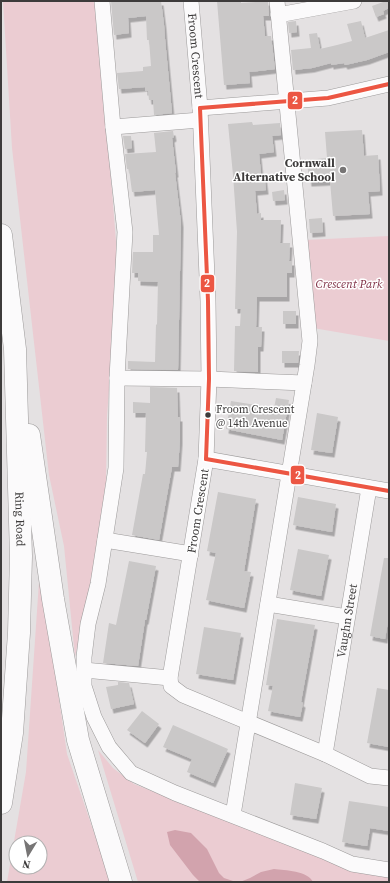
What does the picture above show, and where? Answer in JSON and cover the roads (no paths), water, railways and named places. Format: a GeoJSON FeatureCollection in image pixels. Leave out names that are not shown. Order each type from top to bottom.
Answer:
{"type":"FeatureCollection","features":[{"type":"Feature","properties":{"kind":"highway","name":"Ring Road"},"geometry":{"type":"LineString","coordinates":[[1,235],[15,349],[21,556],[20,633],[12,733],[1,803]]}},
{"type":"Feature","properties":{"kind":"highway"},"geometry":{"type":"LineString","coordinates":[[15,349],[54,599],[78,740],[121,882]]}},
{"type":"Feature","properties":{"kind":"street"},"geometry":{"type":"LineString","coordinates":[[102,1],[113,127],[125,232],[117,378],[116,468],[98,584],[88,624],[84,657],[84,686],[94,717],[110,748],[131,772],[175,793],[323,851],[352,864],[389,870]]}},
{"type":"Feature","properties":{"kind":"street","name":"Froom Crescent"},"geometry":{"type":"LineString","coordinates":[[170,678],[206,459],[209,379],[208,301],[200,114],[191,1]]}},
{"type":"Feature","properties":{"kind":"street"},"geometry":{"type":"LineString","coordinates":[[233,815],[290,474],[310,341],[278,8],[354,1]]}},
{"type":"Feature","properties":{"kind":"street"},"geometry":{"type":"LineString","coordinates":[[113,127],[287,101],[328,98],[389,84]]}},
{"type":"Feature","properties":{"kind":"street"},"geometry":{"type":"LineString","coordinates":[[117,378],[209,379],[304,383]]}},
{"type":"Feature","properties":{"kind":"street"},"geometry":{"type":"LineString","coordinates":[[206,459],[389,491]]}},
{"type":"Feature","properties":{"kind":"street","name":"Vaughn Street"},"geometry":{"type":"LineString","coordinates":[[325,754],[368,488]]}},
{"type":"Feature","properties":{"kind":"street"},"geometry":{"type":"LineString","coordinates":[[105,540],[190,554]]}},
{"type":"Feature","properties":{"kind":"street"},"geometry":{"type":"LineString","coordinates":[[268,604],[347,617]]}},
{"type":"Feature","properties":{"kind":"street"},"geometry":{"type":"LineString","coordinates":[[84,670],[170,678],[171,686],[183,695],[325,754],[370,776],[389,778]]}},
{"type":"Feature","properties":{"kind":"place","name":"Cornwall Alternative School"},"geometry":{"type":"Point","coordinates":[343,170]}},
{"type":"Feature","properties":{"kind":"place","name":"Froom Crescent @ 14th Avenue"},"geometry":{"type":"Point","coordinates":[208,415]}},
{"type":"Feature","properties":{"kind":"park label","name":"Crescent Park"},"geometry":{"type":"Point","coordinates":[349,284]}}]}
